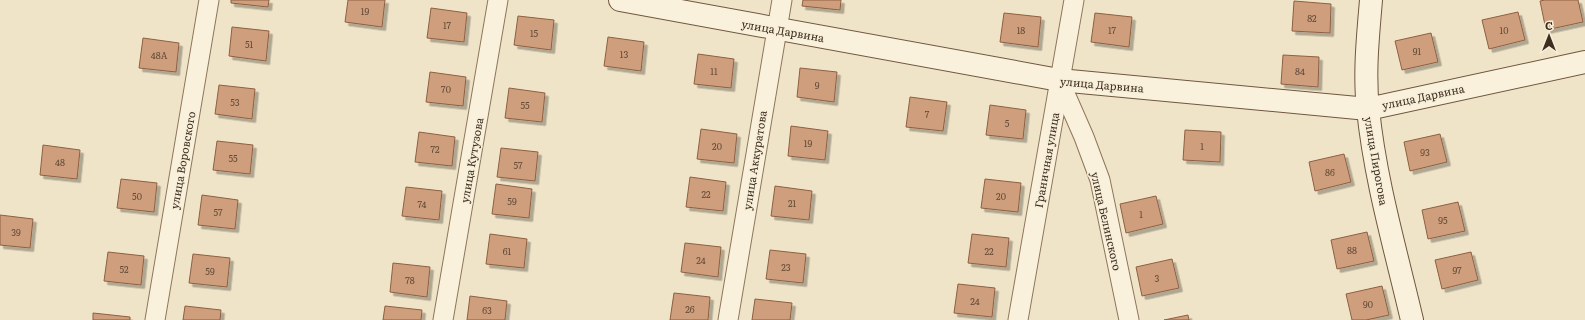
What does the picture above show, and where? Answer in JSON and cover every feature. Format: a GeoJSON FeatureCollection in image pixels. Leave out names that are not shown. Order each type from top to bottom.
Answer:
{"type":"FeatureCollection","features":[{"type":"Feature","properties":{"kind":"street","name":"улица Воровского"},"geometry":{"type":"LineString","coordinates":[[155,320],[209,0]]}},
{"type":"Feature","properties":{"kind":"street","name":"улица Кутузова"},"geometry":{"type":"LineString","coordinates":[[443,320],[498,0]]}},
{"type":"Feature","properties":{"kind":"street","name":"улица Дарвина"},"geometry":{"type":"LineString","coordinates":[[620,0],[1060,80],[1368,109],[1585,62]]}},
{"type":"Feature","properties":{"kind":"street","name":"улица Аккуратова"},"geometry":{"type":"LineString","coordinates":[[728,320],[782,0]]}},
{"type":"Feature","properties":{"kind":"street","name":"Граничная улица"},"geometry":{"type":"LineString","coordinates":[[1018,320],[1074,0]]}},
{"type":"Feature","properties":{"kind":"street","name":"улица Пирогова"},"geometry":{"type":"LineString","coordinates":[[1371,0],[1367,50],[1368,109],[1379,182],[1412,320]]}},
{"type":"Feature","properties":{"kind":"street","name":"улица Белинского"},"geometry":{"type":"LineString","coordinates":[[1060,80],[1100,180],[1129,320]]}},
{"type":"Feature","properties":{"kind":"building"},"geometry":{"type":"Polygon","coordinates":[[[231,0],[269,0],[268,7],[231,3],[231,0]]]}},
{"type":"Feature","properties":{"kind":"building"},"geometry":{"type":"Polygon","coordinates":[[[348,0],[385,0],[382,27],[345,22],[348,0]]]}},
{"type":"Feature","properties":{"kind":"building"},"geometry":{"type":"Polygon","coordinates":[[[803,0],[841,0],[840,10],[802,6],[803,0]]]}},
{"type":"Feature","properties":{"kind":"building"},"geometry":{"type":"Polygon","coordinates":[[[1578,0],[1583,22],[1546,30],[1540,1],[1578,0]]]}},
{"type":"Feature","properties":{"kind":"building"},"geometry":{"type":"Polygon","coordinates":[[[1294,1],[1331,4],[1330,33],[1292,31],[1294,1]]]}},
{"type":"Feature","properties":{"kind":"building"},"geometry":{"type":"Polygon","coordinates":[[[431,8],[467,13],[464,42],[427,38],[431,8]]]}},
{"type":"Feature","properties":{"kind":"building"},"geometry":{"type":"Polygon","coordinates":[[[1518,12],[1525,40],[1489,49],[1482,20],[1518,12]]]}},
{"type":"Feature","properties":{"kind":"building"},"geometry":{"type":"Polygon","coordinates":[[[1004,13],[1041,17],[1038,47],[1000,42],[1004,13]]]}},
{"type":"Feature","properties":{"kind":"building"},"geometry":{"type":"Polygon","coordinates":[[[1095,13],[1132,17],[1129,47],[1091,42],[1095,13]]]}},
{"type":"Feature","properties":{"kind":"building"},"geometry":{"type":"Polygon","coordinates":[[[518,16],[554,20],[551,50],[514,45],[518,16]]]}},
{"type":"Feature","properties":{"kind":"building"},"geometry":{"type":"Polygon","coordinates":[[[232,27],[269,31],[266,61],[229,56],[232,27]]]}},
{"type":"Feature","properties":{"kind":"building"},"geometry":{"type":"Polygon","coordinates":[[[1431,33],[1438,62],[1402,70],[1395,41],[1431,33]]]}},
{"type":"Feature","properties":{"kind":"building"},"geometry":{"type":"Polygon","coordinates":[[[608,37],[644,42],[641,71],[604,66],[608,37]]]}},
{"type":"Feature","properties":{"kind":"building"},"geometry":{"type":"Polygon","coordinates":[[[143,38],[179,43],[176,72],[139,68],[143,38]]]}},
{"type":"Feature","properties":{"kind":"building"},"geometry":{"type":"Polygon","coordinates":[[[698,54],[734,59],[731,88],[694,84],[698,54]]]}},
{"type":"Feature","properties":{"kind":"building"},"geometry":{"type":"Polygon","coordinates":[[[1283,55],[1319,57],[1318,87],[1281,84],[1283,55]]]}},
{"type":"Feature","properties":{"kind":"building"},"geometry":{"type":"Polygon","coordinates":[[[800,68],[837,72],[834,102],[797,97],[800,68]]]}},
{"type":"Feature","properties":{"kind":"building"},"geometry":{"type":"Polygon","coordinates":[[[430,72],[466,77],[463,106],[426,102],[430,72]]]}},
{"type":"Feature","properties":{"kind":"building"},"geometry":{"type":"Polygon","coordinates":[[[219,85],[255,89],[252,119],[215,114],[219,85]]]}},
{"type":"Feature","properties":{"kind":"building"},"geometry":{"type":"Polygon","coordinates":[[[509,88],[545,93],[542,122],[505,118],[509,88]]]}},
{"type":"Feature","properties":{"kind":"building"},"geometry":{"type":"Polygon","coordinates":[[[910,97],[947,102],[943,131],[906,127],[910,97]]]}},
{"type":"Feature","properties":{"kind":"building"},"geometry":{"type":"Polygon","coordinates":[[[990,105],[1026,110],[1023,139],[986,135],[990,105]]]}},
{"type":"Feature","properties":{"kind":"building"},"geometry":{"type":"Polygon","coordinates":[[[791,126],[828,131],[825,160],[788,156],[791,126]]]}},
{"type":"Feature","properties":{"kind":"building"},"geometry":{"type":"Polygon","coordinates":[[[701,129],[737,134],[734,163],[697,159],[701,129]]]}},
{"type":"Feature","properties":{"kind":"building"},"geometry":{"type":"Polygon","coordinates":[[[1185,130],[1221,132],[1220,162],[1183,160],[1185,130]]]}},
{"type":"Feature","properties":{"kind":"building"},"geometry":{"type":"Polygon","coordinates":[[[419,132],[455,137],[452,166],[415,162],[419,132]]]}},
{"type":"Feature","properties":{"kind":"building"},"geometry":{"type":"Polygon","coordinates":[[[1440,134],[1447,162],[1410,171],[1404,142],[1440,134]]]}},
{"type":"Feature","properties":{"kind":"building"},"geometry":{"type":"Polygon","coordinates":[[[217,141],[253,145],[250,174],[213,170],[217,141]]]}},
{"type":"Feature","properties":{"kind":"building"},"geometry":{"type":"Polygon","coordinates":[[[43,145],[80,150],[77,179],[40,175],[43,145]]]}},
{"type":"Feature","properties":{"kind":"building"},"geometry":{"type":"Polygon","coordinates":[[[501,148],[538,152],[535,181],[497,177],[501,148]]]}},
{"type":"Feature","properties":{"kind":"building"},"geometry":{"type":"Polygon","coordinates":[[[1344,154],[1351,182],[1315,191],[1309,162],[1344,154]]]}},
{"type":"Feature","properties":{"kind":"building"},"geometry":{"type":"Polygon","coordinates":[[[690,177],[726,182],[723,211],[686,207],[690,177]]]}},
{"type":"Feature","properties":{"kind":"building"},"geometry":{"type":"Polygon","coordinates":[[[121,179],[157,183],[154,212],[117,208],[121,179]]]}},
{"type":"Feature","properties":{"kind":"building"},"geometry":{"type":"Polygon","coordinates":[[[985,179],[1021,183],[1018,212],[981,208],[985,179]]]}},
{"type":"Feature","properties":{"kind":"building"},"geometry":{"type":"Polygon","coordinates":[[[496,184],[532,189],[529,218],[492,214],[496,184]]]}},
{"type":"Feature","properties":{"kind":"building"},"geometry":{"type":"Polygon","coordinates":[[[775,186],[812,191],[809,220],[771,216],[775,186]]]}},
{"type":"Feature","properties":{"kind":"building"},"geometry":{"type":"Polygon","coordinates":[[[406,187],[442,191],[439,220],[402,216],[406,187]]]}},
{"type":"Feature","properties":{"kind":"building"},"geometry":{"type":"Polygon","coordinates":[[[202,195],[238,200],[235,229],[198,225],[202,195]]]}},
{"type":"Feature","properties":{"kind":"building"},"geometry":{"type":"Polygon","coordinates":[[[1156,196],[1163,224],[1126,233],[1120,204],[1156,196]]]}},
{"type":"Feature","properties":{"kind":"building"},"geometry":{"type":"Polygon","coordinates":[[[1458,202],[1465,231],[1428,239],[1422,210],[1458,202]]]}},
{"type":"Feature","properties":{"kind":"building"},"geometry":{"type":"Polygon","coordinates":[[[0,215],[33,219],[30,248],[0,245],[0,215]]]}},
{"type":"Feature","properties":{"kind":"building"},"geometry":{"type":"Polygon","coordinates":[[[1367,232],[1374,261],[1337,269],[1331,240],[1367,232]]]}},
{"type":"Feature","properties":{"kind":"building"},"geometry":{"type":"Polygon","coordinates":[[[490,234],[527,239],[524,268],[486,264],[490,234]]]}},
{"type":"Feature","properties":{"kind":"building"},"geometry":{"type":"Polygon","coordinates":[[[972,234],[1009,238],[1006,267],[968,263],[972,234]]]}},
{"type":"Feature","properties":{"kind":"building"},"geometry":{"type":"Polygon","coordinates":[[[685,243],[721,247],[718,277],[681,272],[685,243]]]}},
{"type":"Feature","properties":{"kind":"building"},"geometry":{"type":"Polygon","coordinates":[[[770,250],[806,254],[803,283],[766,279],[770,250]]]}},
{"type":"Feature","properties":{"kind":"building"},"geometry":{"type":"Polygon","coordinates":[[[108,252],[144,256],[141,285],[104,281],[108,252]]]}},
{"type":"Feature","properties":{"kind":"building"},"geometry":{"type":"Polygon","coordinates":[[[1471,252],[1478,280],[1442,289],[1435,260],[1471,252]]]}},
{"type":"Feature","properties":{"kind":"building"},"geometry":{"type":"Polygon","coordinates":[[[193,254],[230,258],[227,287],[189,283],[193,254]]]}},
{"type":"Feature","properties":{"kind":"building"},"geometry":{"type":"Polygon","coordinates":[[[1172,259],[1179,288],[1142,296],[1136,267],[1172,259]]]}},
{"type":"Feature","properties":{"kind":"building"},"geometry":{"type":"Polygon","coordinates":[[[393,263],[430,267],[427,297],[390,292],[393,263]]]}},
{"type":"Feature","properties":{"kind":"building"},"geometry":{"type":"Polygon","coordinates":[[[958,284],[995,288],[992,317],[954,313],[958,284]]]}},
{"type":"Feature","properties":{"kind":"building"},"geometry":{"type":"Polygon","coordinates":[[[1382,286],[1389,315],[1366,320],[1352,320],[1346,294],[1382,286]]]}},
{"type":"Feature","properties":{"kind":"building"},"geometry":{"type":"Polygon","coordinates":[[[674,293],[710,297],[708,320],[670,320],[674,293]]]}},
{"type":"Feature","properties":{"kind":"building"},"geometry":{"type":"Polygon","coordinates":[[[470,296],[507,301],[505,320],[467,320],[470,296]]]}},
{"type":"Feature","properties":{"kind":"building"},"geometry":{"type":"Polygon","coordinates":[[[755,299],[792,303],[790,320],[752,320],[755,299]]]}},
{"type":"Feature","properties":{"kind":"building"},"geometry":{"type":"Polygon","coordinates":[[[185,306],[221,310],[220,320],[183,320],[185,306]]]}},
{"type":"Feature","properties":{"kind":"building"},"geometry":{"type":"Polygon","coordinates":[[[385,306],[422,310],[421,320],[383,320],[385,306]]]}},
{"type":"Feature","properties":{"kind":"building"},"geometry":{"type":"Polygon","coordinates":[[[93,313],[130,317],[130,320],[93,320],[93,313]]]}},
{"type":"Feature","properties":{"kind":"building"},"geometry":{"type":"Polygon","coordinates":[[[1188,315],[1189,320],[1164,320],[1188,315]]]}}]}
